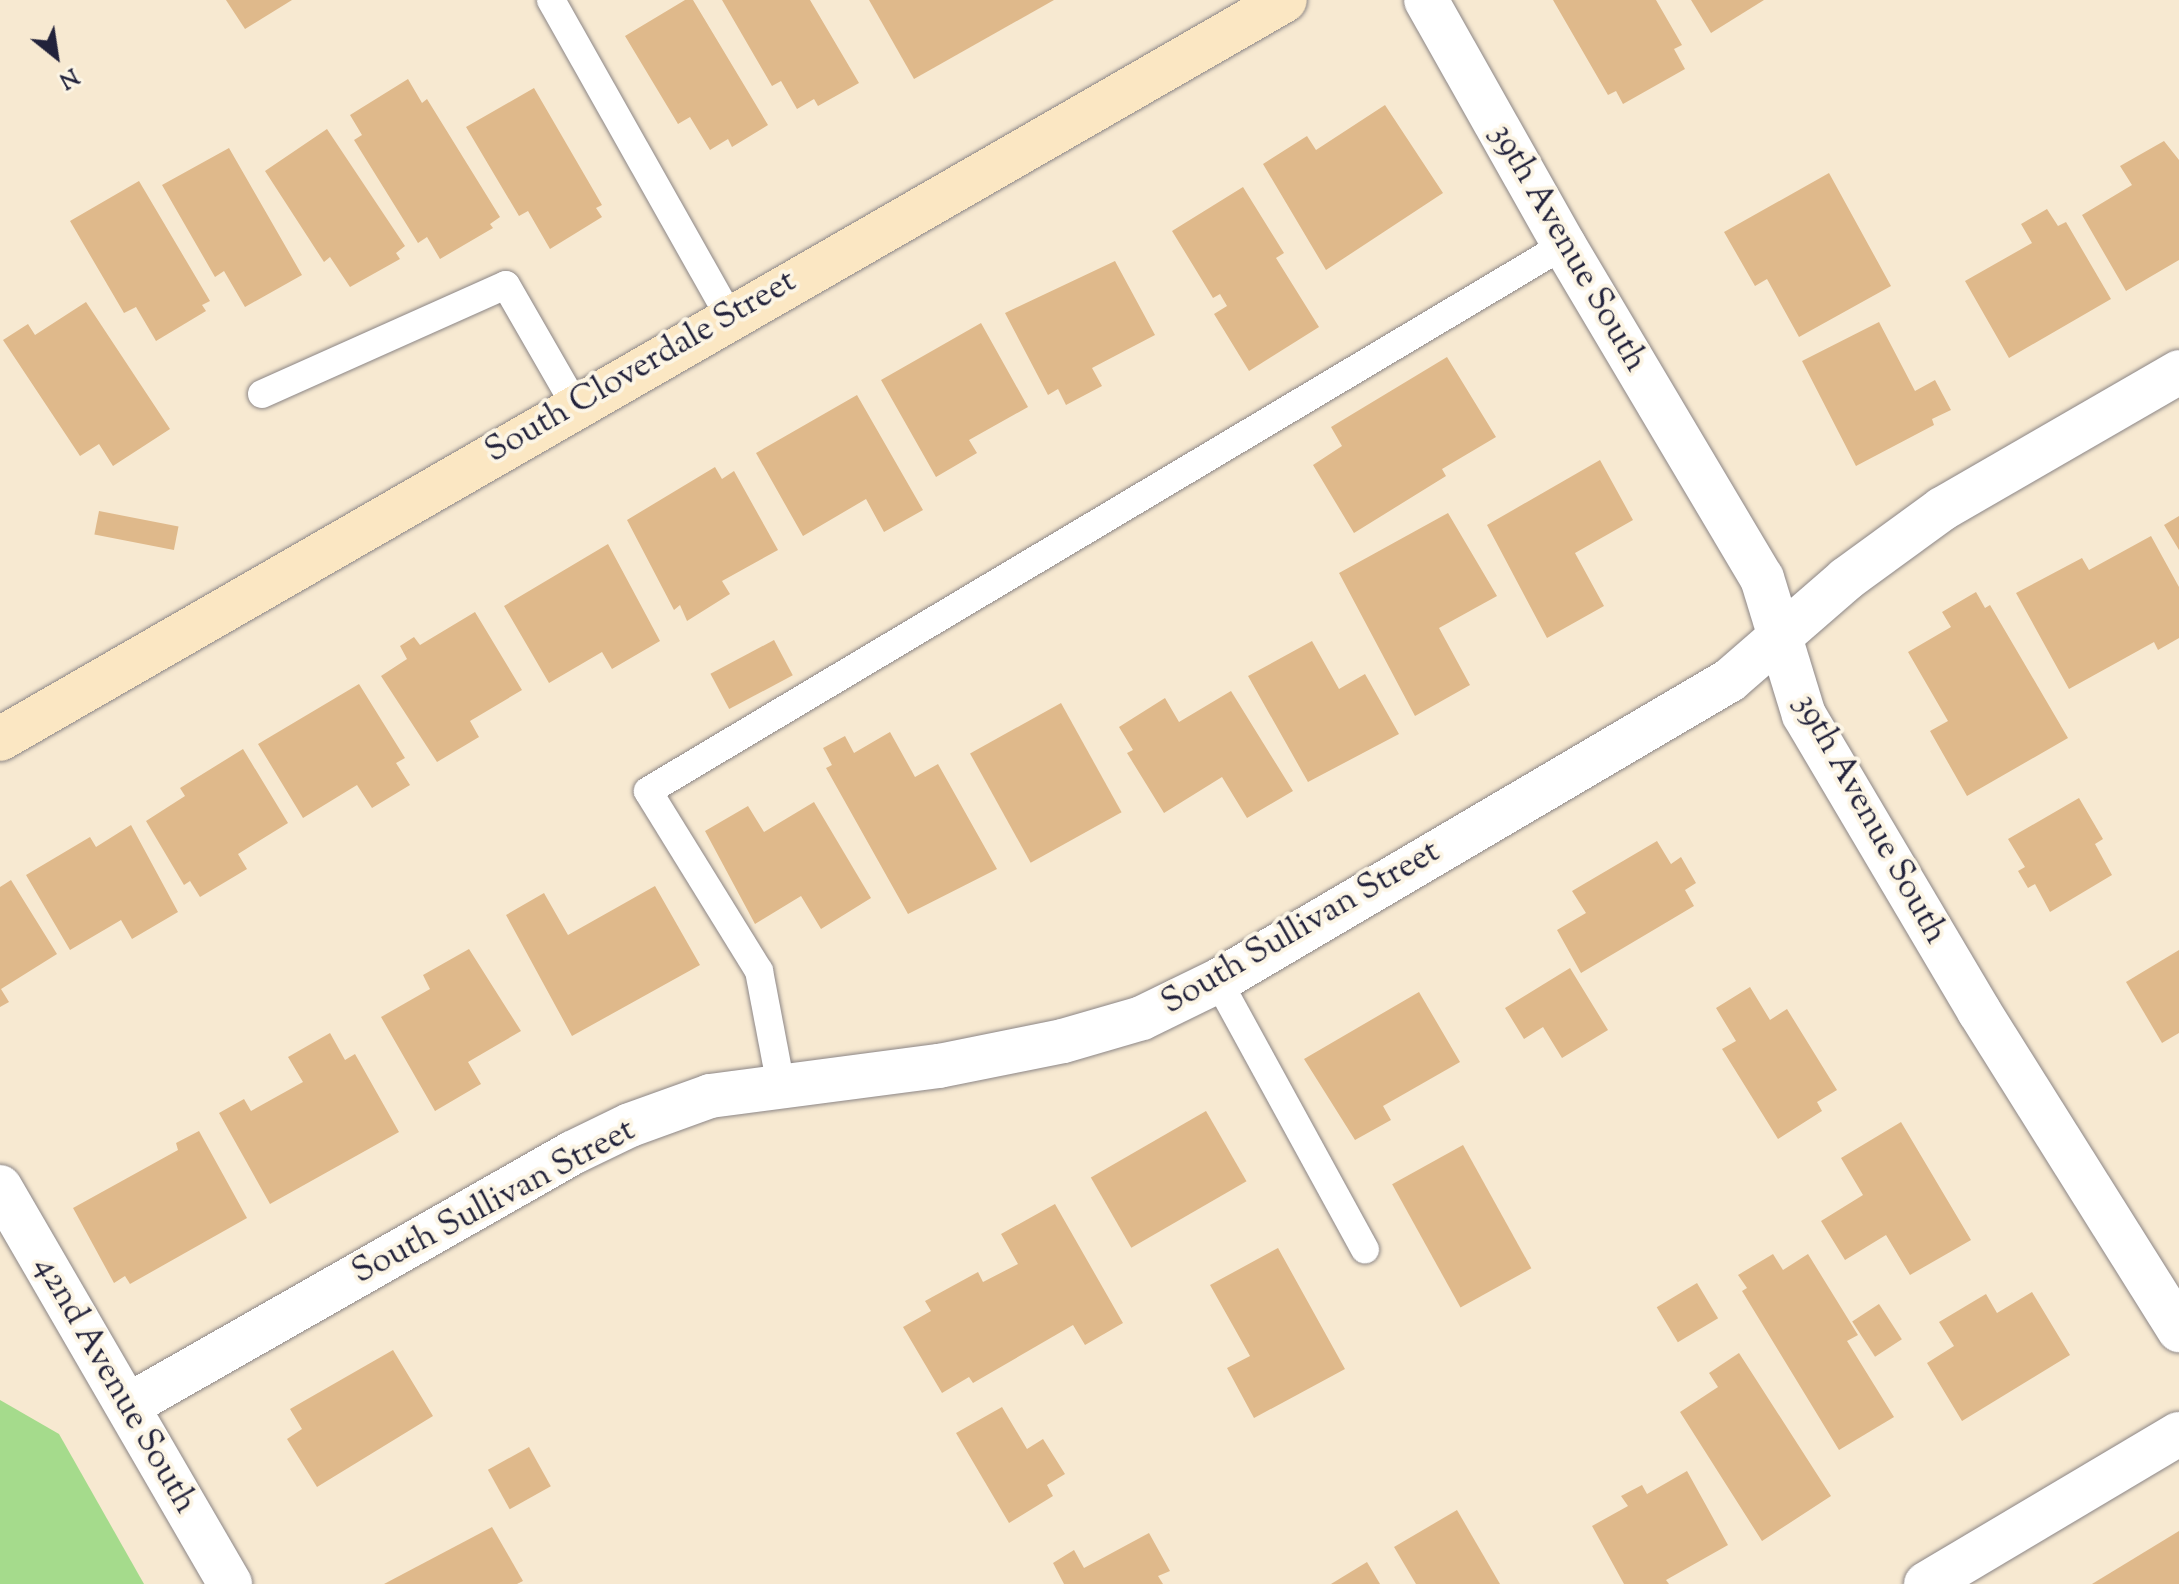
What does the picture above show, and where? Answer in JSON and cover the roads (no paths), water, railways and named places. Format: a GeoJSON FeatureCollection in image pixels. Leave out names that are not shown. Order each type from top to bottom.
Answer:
{"type":"FeatureCollection","features":[{"type":"Feature","properties":{"kind":"street","name":"South Cloverdale Street"},"geometry":{"type":"LineString","coordinates":[[0,739],[729,316],[1285,0]]}},
{"type":"Feature","properties":{"kind":"street","name":"39th Avenue South"},"geometry":{"type":"LineString","coordinates":[[1426,0],[1564,245],[1762,578],[1804,715],[1979,1011],[2179,1330]]}},
{"type":"Feature","properties":{"kind":"street","name":"South Sullivan Street"},"geometry":{"type":"LineString","coordinates":[[129,1405],[572,1153],[710,1096],[939,1066],[1063,1041],[1142,1018],[1218,981],[1730,680],[1846,579],[1942,509],[2179,372]]}},
{"type":"Feature","properties":{"kind":"street","name":"42nd Avenue South"},"geometry":{"type":"LineString","coordinates":[[0,1187],[230,1584]]}},
{"type":"Feature","properties":{"kind":"street"},"geometry":{"type":"LineString","coordinates":[[1926,1584],[2179,1434]]}},
{"type":"Feature","properties":{"kind":"lane"},"geometry":{"type":"LineString","coordinates":[[551,0],[729,316]]}},
{"type":"Feature","properties":{"kind":"lane"},"geometry":{"type":"LineString","coordinates":[[781,1086],[759,971],[648,791],[1564,245]]}},
{"type":"Feature","properties":{"kind":"lane"},"geometry":{"type":"LineString","coordinates":[[262,394],[506,285],[575,405]]}},
{"type":"Feature","properties":{"kind":"lane"},"geometry":{"type":"LineString","coordinates":[[1218,981],[1365,1249]]}}]}
